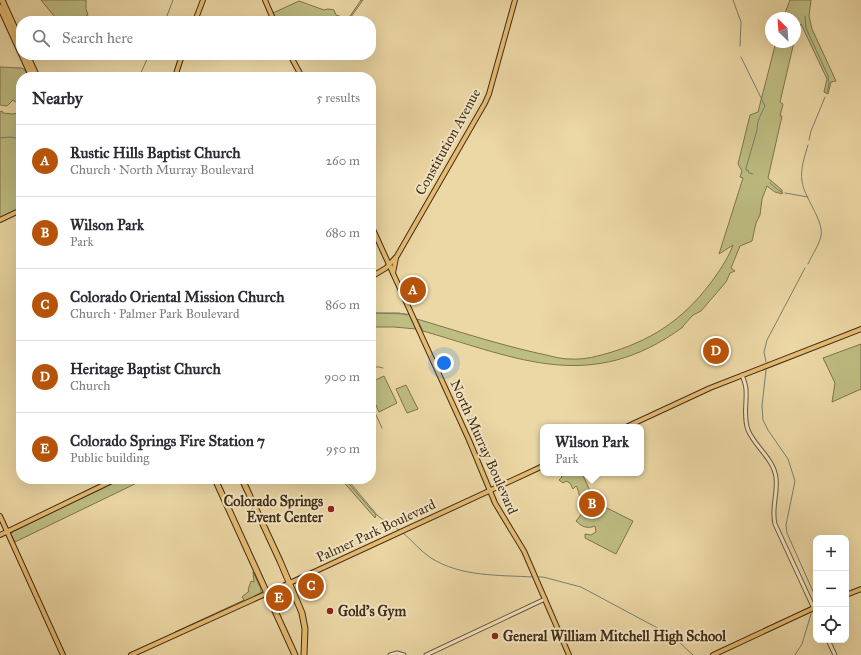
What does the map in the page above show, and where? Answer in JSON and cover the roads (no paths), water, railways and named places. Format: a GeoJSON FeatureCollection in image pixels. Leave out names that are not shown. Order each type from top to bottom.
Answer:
{"type":"FeatureCollection","features":[{"type":"Feature","properties":{"kind":"highway"},"geometry":{"type":"LineString","coordinates":[[2,0],[16,31]]}},
{"type":"Feature","properties":{"kind":"highway"},"geometry":{"type":"LineString","coordinates":[[0,7],[16,40]]}},
{"type":"Feature","properties":{"kind":"highway"},"geometry":{"type":"LineString","coordinates":[[25,60],[30,72]]}},
{"type":"Feature","properties":{"kind":"highway"},"geometry":{"type":"LineString","coordinates":[[26,60],[33,72]]}},
{"type":"Feature","properties":{"kind":"highway"},"geometry":{"type":"LineString","coordinates":[[217,484],[295,655]]}},
{"type":"Feature","properties":{"kind":"highway"},"geometry":{"type":"LineString","coordinates":[[244,484],[290,583],[302,613],[305,629],[304,655]]}},
{"type":"Feature","properties":{"kind":"main road"},"geometry":{"type":"LineString","coordinates":[[197,16],[203,0]]}},
{"type":"Feature","properties":{"kind":"main road"},"geometry":{"type":"LineString","coordinates":[[265,0],[272,16]]}},
{"type":"Feature","properties":{"kind":"main road","name":"Constitution Avenue"},"geometry":{"type":"LineString","coordinates":[[376,274],[389,265],[396,256],[485,103],[489,94],[515,0]]}},
{"type":"Feature","properties":{"kind":"main road"},"geometry":{"type":"LineString","coordinates":[[177,72],[180,60]]}},
{"type":"Feature","properties":{"kind":"main road"},"geometry":{"type":"LineString","coordinates":[[293,60],[299,72]]}},
{"type":"Feature","properties":{"kind":"main road"},"geometry":{"type":"LineString","coordinates":[[0,220],[16,212]]}},
{"type":"Feature","properties":{"kind":"main road","name":"North Murray Boulevard"},"geometry":{"type":"LineString","coordinates":[[376,236],[470,440],[499,510],[524,551],[569,655]]}},
{"type":"Feature","properties":{"kind":"main road"},"geometry":{"type":"LineString","coordinates":[[393,273],[396,256]]}},
{"type":"Feature","properties":{"kind":"main road"},"geometry":{"type":"LineString","coordinates":[[632,424],[706,389],[861,329]]}},
{"type":"Feature","properties":{"kind":"main road","name":"Palmer Park Boulevard"},"geometry":{"type":"LineString","coordinates":[[131,655],[267,594],[540,467]]}},
{"type":"Feature","properties":{"kind":"main road"},"geometry":{"type":"LineString","coordinates":[[0,534],[106,484]]}},
{"type":"Feature","properties":{"kind":"main road"},"geometry":{"type":"LineString","coordinates":[[0,516],[63,655]]}},
{"type":"Feature","properties":{"kind":"main road"},"geometry":{"type":"LineString","coordinates":[[849,594],[861,589]]}},
{"type":"Feature","properties":{"kind":"main road"},"geometry":{"type":"LineString","coordinates":[[713,655],[813,608]]}},
{"type":"Feature","properties":{"kind":"street"},"geometry":{"type":"LineString","coordinates":[[742,375],[746,391],[745,412],[748,428],[753,440],[773,467],[776,476],[773,515],[775,524],[813,603]]}},
{"type":"Feature","properties":{"kind":"street"},"geometry":{"type":"LineString","coordinates":[[426,655],[545,599]]}},
{"type":"Feature","properties":{"kind":"street"},"geometry":{"type":"LineString","coordinates":[[830,643],[836,655]]}},
{"type":"Feature","properties":{"kind":"street"},"geometry":{"type":"LineString","coordinates":[[390,655],[397,653],[404,655]]}},
{"type":"Feature","properties":{"kind":"waterway"},"geometry":{"type":"LineString","coordinates":[[167,16],[173,0]]}},
{"type":"Feature","properties":{"kind":"waterway"},"geometry":{"type":"LineString","coordinates":[[733,0],[741,22],[740,46]]}},
{"type":"Feature","properties":{"kind":"waterway"},"geometry":{"type":"LineString","coordinates":[[805,16],[806,28],[828,76],[829,84],[827,92]]}},
{"type":"Feature","properties":{"kind":"waterway"},"geometry":{"type":"LineString","coordinates":[[741,57],[765,106],[758,121],[757,130],[746,168],[749,173],[753,174]]}},
{"type":"Feature","properties":{"kind":"waterway"},"geometry":{"type":"LineString","coordinates":[[141,72],[147,60]]}},
{"type":"Feature","properties":{"kind":"waterway"},"geometry":{"type":"LineString","coordinates":[[809,140],[811,131],[825,97]]}},
{"type":"Feature","properties":{"kind":"waterway"},"geometry":{"type":"LineString","coordinates":[[0,138],[16,138]]}},
{"type":"Feature","properties":{"kind":"waterway"},"geometry":{"type":"LineString","coordinates":[[808,145],[802,167],[802,181],[806,195],[820,223],[821,236],[808,264]]}},
{"type":"Feature","properties":{"kind":"waterway"},"geometry":{"type":"LineString","coordinates":[[770,183],[783,193]]}},
{"type":"Feature","properties":{"kind":"waterway"},"geometry":{"type":"LineString","coordinates":[[785,193],[808,197]]}},
{"type":"Feature","properties":{"kind":"waterway"},"geometry":{"type":"LineString","coordinates":[[766,362],[764,352],[767,340],[805,268]]}},
{"type":"Feature","properties":{"kind":"waterway"},"geometry":{"type":"LineString","coordinates":[[376,313],[407,314]]}},
{"type":"Feature","properties":{"kind":"waterway"},"geometry":{"type":"LineString","coordinates":[[376,367],[383,368]]}},
{"type":"Feature","properties":{"kind":"waterway"},"geometry":{"type":"LineString","coordinates":[[766,370],[762,406],[763,420],[788,459],[795,481],[786,525],[787,533],[813,592]]}},
{"type":"Feature","properties":{"kind":"waterway"},"geometry":{"type":"LineString","coordinates":[[376,415],[382,428]]}},
{"type":"Feature","properties":{"kind":"waterway"},"geometry":{"type":"LineString","coordinates":[[351,484],[378,516],[399,530]]}},
{"type":"Feature","properties":{"kind":"waterway"},"geometry":{"type":"LineString","coordinates":[[403,533],[431,558],[455,569],[480,574],[533,577]]}},
{"type":"Feature","properties":{"kind":"waterway"},"geometry":{"type":"LineString","coordinates":[[537,577],[543,577],[581,587],[665,632],[693,655]]}},
{"type":"Feature","properties":{"kind":"waterway"},"geometry":{"type":"LineString","coordinates":[[795,655],[802,644],[811,614]]}},
{"type":"Feature","properties":{"kind":"place","name":"Rustic Hills Baptist Church"},"geometry":{"type":"Point","coordinates":[413,290]}},
{"type":"Feature","properties":{"kind":"place","name":"Heritage Baptist Church"},"geometry":{"type":"Point","coordinates":[716,351]}},
{"type":"Feature","properties":{"kind":"place","name":"Wilson Park"},"geometry":{"type":"Point","coordinates":[592,504]}},
{"type":"Feature","properties":{"kind":"place","name":"Colorado Springs Event Center"},"geometry":{"type":"Point","coordinates":[331,509]}},
{"type":"Feature","properties":{"kind":"place","name":"Colorado Oriental Mission Church"},"geometry":{"type":"Point","coordinates":[311,586]}},
{"type":"Feature","properties":{"kind":"place","name":"Colorado Springs Fire Station 7"},"geometry":{"type":"Point","coordinates":[279,598]}},
{"type":"Feature","properties":{"kind":"place","name":"Gold's Gym"},"geometry":{"type":"Point","coordinates":[330,611]}},
{"type":"Feature","properties":{"kind":"place","name":"General William Mitchell High School"},"geometry":{"type":"Point","coordinates":[495,636]}}]}
